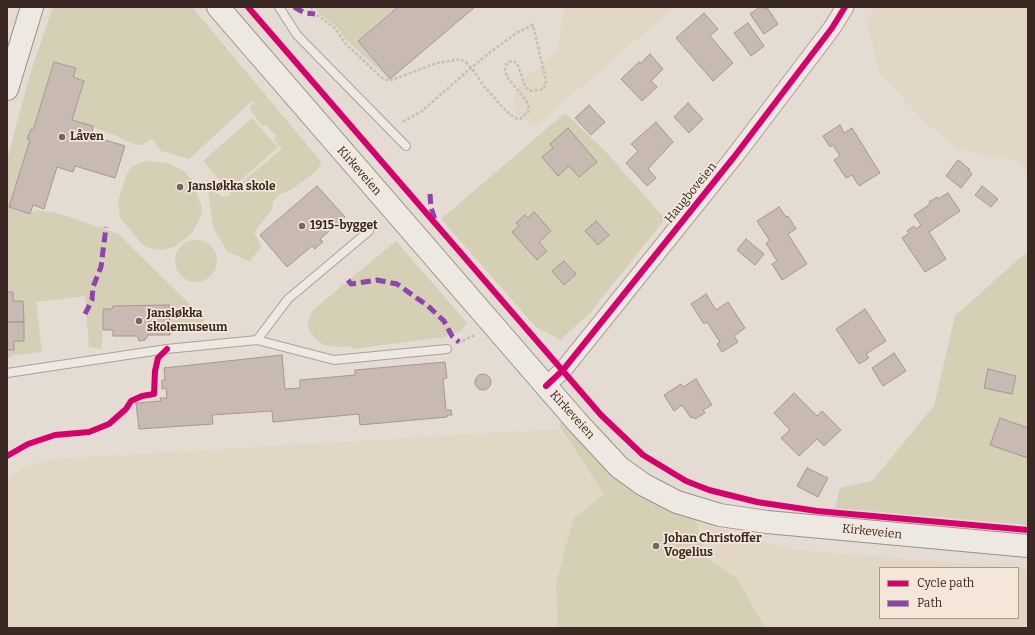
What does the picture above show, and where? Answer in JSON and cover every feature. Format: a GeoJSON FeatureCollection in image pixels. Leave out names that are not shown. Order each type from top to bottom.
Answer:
{"type":"FeatureCollection","features":[{"type":"Feature","properties":{"kind":"main road"},"geometry":{"type":"LineString","coordinates":[[7,88],[32,7]]}},
{"type":"Feature","properties":{"kind":"main road","name":"Kirkeveien"},"geometry":{"type":"LineString","coordinates":[[218,7],[546,386],[624,471],[652,490],[687,506],[720,515],[767,522],[1028,546]]}},
{"type":"Feature","properties":{"kind":"street","name":"Haugboveien"},"geometry":{"type":"LineString","coordinates":[[546,386],[563,370],[734,157],[832,28],[845,7]]}},
{"type":"Feature","properties":{"kind":"lane"},"geometry":{"type":"LineString","coordinates":[[279,7],[297,35],[406,146]]}},
{"type":"Feature","properties":{"kind":"lane"},"geometry":{"type":"LineString","coordinates":[[256,340],[288,299],[369,231]]}},
{"type":"Feature","properties":{"kind":"lane"},"geometry":{"type":"LineString","coordinates":[[7,373],[167,349],[256,340],[334,360],[447,349]]}},
{"type":"Feature","properties":{"kind":"path"},"geometry":{"type":"LineString","coordinates":[[311,7],[315,14],[335,28],[344,42],[381,77],[389,80],[437,63],[451,59],[461,59],[468,64],[471,68],[483,85],[514,118],[520,119],[524,116],[529,107],[526,100],[507,77],[505,69],[507,63],[512,61],[517,63],[525,86],[530,91],[544,89],[546,81],[532,25],[518,32],[471,68],[422,111],[400,123],[392,131]]}},
{"type":"Feature","properties":{"kind":"path"},"geometry":{"type":"LineString","coordinates":[[447,349],[477,334]]}},
{"type":"Feature","properties":{"kind":"shaded area"},"geometry":{"type":"Polygon","coordinates":[[[53,7],[192,7],[322,163],[314,173],[291,190],[280,194],[273,201],[272,209],[254,233],[261,246],[250,262],[227,251],[213,227],[207,183],[222,197],[229,196],[231,191],[282,149],[274,139],[276,136],[266,125],[262,126],[249,108],[254,103],[252,101],[189,159],[161,151],[152,139],[141,145],[136,145],[117,136],[72,120],[84,81],[73,77],[76,68],[54,61],[33,129],[30,129],[27,139],[30,140],[10,208],[29,214],[37,210],[61,214],[118,234],[205,319],[203,323],[190,326],[170,325],[169,305],[113,306],[113,309],[102,309],[102,349],[89,347],[85,296],[36,302],[42,352],[15,355],[7,359],[7,350],[14,341],[24,340],[23,301],[13,301],[7,292],[7,160],[31,71],[53,7]]]}},
{"type":"Feature","properties":{"kind":"shaded area"},"geometry":{"type":"Polygon","coordinates":[[[315,7],[397,7],[357,41],[389,79],[346,40],[337,27],[319,14],[315,7]]]}},
{"type":"Feature","properties":{"kind":"shaded area"},"geometry":{"type":"Polygon","coordinates":[[[565,7],[674,7],[537,125],[524,120],[516,113],[513,98],[521,82],[557,50],[565,7]]]}},
{"type":"Feature","properties":{"kind":"shaded area"},"geometry":{"type":"Polygon","coordinates":[[[873,7],[1028,7],[1028,173],[1014,161],[957,148],[926,123],[880,74],[867,25],[873,7]]]}},
{"type":"Feature","properties":{"kind":"shaded area"},"geometry":{"type":"Polygon","coordinates":[[[565,113],[606,152],[665,219],[589,314],[560,340],[535,326],[441,219],[565,113]]]}},
{"type":"Feature","properties":{"kind":"shaded area"},"geometry":{"type":"Polygon","coordinates":[[[252,118],[278,147],[229,190],[203,161],[252,118]]]}},
{"type":"Feature","properties":{"kind":"shaded area"},"geometry":{"type":"Polygon","coordinates":[[[147,161],[168,163],[184,171],[191,180],[201,204],[202,215],[191,234],[174,247],[162,250],[149,248],[142,244],[120,218],[118,202],[126,176],[131,168],[139,163],[147,161]]]}},
{"type":"Feature","properties":{"kind":"shaded area"},"geometry":{"type":"Polygon","coordinates":[[[192,240],[200,240],[208,243],[214,249],[217,261],[214,273],[208,279],[200,282],[192,282],[184,279],[178,273],[175,265],[175,257],[178,249],[184,243],[192,240]]]}},
{"type":"Feature","properties":{"kind":"shaded area"},"geometry":{"type":"Polygon","coordinates":[[[396,241],[467,323],[461,331],[445,337],[353,349],[350,346],[338,347],[324,345],[317,340],[308,328],[308,321],[313,310],[396,241]]]}},
{"type":"Feature","properties":{"kind":"shaded area"},"geometry":{"type":"Polygon","coordinates":[[[1028,253],[1028,525],[835,508],[840,488],[872,481],[934,406],[955,316],[1023,255],[1028,253]]]}},
{"type":"Feature","properties":{"kind":"shaded area"},"geometry":{"type":"Polygon","coordinates":[[[561,421],[634,492],[661,507],[696,520],[705,557],[737,578],[765,628],[558,628],[556,584],[573,519],[604,494],[559,426],[561,421]]]}},
{"type":"Feature","properties":{"kind":"shaded area"},"geometry":{"type":"Polygon","coordinates":[[[559,429],[604,494],[573,519],[556,584],[558,628],[7,628],[7,481],[25,466],[59,459],[559,429]]]}},
{"type":"Feature","properties":{"kind":"shaded area"},"geometry":{"type":"Polygon","coordinates":[[[696,520],[785,549],[1002,567],[879,567],[879,619],[1019,619],[1019,568],[1028,569],[1028,628],[765,628],[737,578],[705,558],[696,520]]]}},
{"type":"Feature","properties":{"kind":"building"},"geometry":{"type":"Polygon","coordinates":[[[398,7],[475,7],[390,79],[358,41],[398,7]]]}},
{"type":"Feature","properties":{"kind":"building"},"geometry":{"type":"Polygon","coordinates":[[[760,7],[768,9],[778,24],[764,34],[750,14],[760,7]]]}},
{"type":"Feature","properties":{"kind":"building"},"geometry":{"type":"Polygon","coordinates":[[[704,13],[718,29],[710,36],[733,63],[713,81],[676,38],[704,13]]]}},
{"type":"Feature","properties":{"kind":"building"},"geometry":{"type":"Polygon","coordinates":[[[748,23],[764,46],[751,56],[734,33],[748,23]]]}},
{"type":"Feature","properties":{"kind":"building"},"geometry":{"type":"Polygon","coordinates":[[[650,54],[663,69],[651,81],[657,87],[642,101],[621,79],[650,54]]]}},
{"type":"Feature","properties":{"kind":"building","name":"Låven"},"geometry":{"type":"Polygon","coordinates":[[[54,62],[76,68],[73,77],[84,81],[72,120],[93,126],[92,136],[125,146],[115,178],[75,166],[73,172],[57,167],[44,209],[33,205],[30,214],[9,207],[30,140],[27,139],[31,129],[33,130],[54,62]]]}},
{"type":"Feature","properties":{"kind":"building"},"geometry":{"type":"Polygon","coordinates":[[[688,103],[703,119],[689,133],[674,117],[688,103]]]}},
{"type":"Feature","properties":{"kind":"building"},"geometry":{"type":"Polygon","coordinates":[[[589,105],[605,122],[591,135],[575,118],[589,105]]]}},
{"type":"Feature","properties":{"kind":"building"},"geometry":{"type":"Polygon","coordinates":[[[656,122],[673,142],[648,169],[656,178],[647,186],[626,163],[638,151],[631,144],[656,122]]]}},
{"type":"Feature","properties":{"kind":"building"},"geometry":{"type":"Polygon","coordinates":[[[840,125],[844,133],[852,128],[880,173],[859,186],[852,175],[846,178],[834,160],[840,156],[833,145],[830,147],[823,136],[840,125]]]}},
{"type":"Feature","properties":{"kind":"building"},"geometry":{"type":"Polygon","coordinates":[[[568,128],[597,162],[579,177],[569,166],[558,176],[542,157],[553,148],[550,144],[568,128]]]}},
{"type":"Feature","properties":{"kind":"building"},"geometry":{"type":"Polygon","coordinates":[[[957,161],[960,161],[970,170],[969,171],[972,174],[961,188],[946,176],[957,161]]]}},
{"type":"Feature","properties":{"kind":"building","name":"1915-bygget"},"geometry":{"type":"Polygon","coordinates":[[[317,186],[345,217],[320,239],[323,242],[315,249],[312,246],[287,267],[260,235],[317,186]]]}},
{"type":"Feature","properties":{"kind":"building"},"geometry":{"type":"Polygon","coordinates":[[[982,186],[998,199],[991,207],[975,195],[982,186]]]}},
{"type":"Feature","properties":{"kind":"building"},"geometry":{"type":"Polygon","coordinates":[[[948,193],[960,211],[929,232],[946,259],[925,272],[902,238],[909,233],[907,231],[914,226],[916,229],[921,225],[914,215],[930,204],[929,202],[948,193]]]}},
{"type":"Feature","properties":{"kind":"building"},"geometry":{"type":"Polygon","coordinates":[[[779,207],[786,217],[788,216],[796,229],[788,234],[807,264],[782,280],[772,264],[777,261],[766,243],[770,241],[757,221],[779,207]]]}},
{"type":"Feature","properties":{"kind":"building"},"geometry":{"type":"Polygon","coordinates":[[[534,212],[551,231],[539,242],[547,251],[537,260],[512,232],[519,226],[516,223],[525,215],[528,218],[534,212]]]}},
{"type":"Feature","properties":{"kind":"building"},"geometry":{"type":"Polygon","coordinates":[[[596,221],[609,235],[598,245],[585,231],[596,221]]]}},
{"type":"Feature","properties":{"kind":"building"},"geometry":{"type":"Polygon","coordinates":[[[746,239],[764,254],[755,265],[737,250],[746,239]]]}},
{"type":"Feature","properties":{"kind":"building"},"geometry":{"type":"Polygon","coordinates":[[[564,261],[576,274],[564,285],[552,271],[564,261]]]}},
{"type":"Feature","properties":{"kind":"building"},"geometry":{"type":"Polygon","coordinates":[[[7,292],[13,292],[13,301],[23,301],[24,322],[7,322],[7,292]]]}},
{"type":"Feature","properties":{"kind":"building"},"geometry":{"type":"Polygon","coordinates":[[[706,294],[716,310],[728,302],[745,328],[734,336],[738,342],[722,352],[717,344],[720,342],[707,322],[704,324],[691,304],[706,294]]]}},
{"type":"Feature","properties":{"kind":"building"},"geometry":{"type":"Polygon","coordinates":[[[169,305],[170,335],[148,335],[145,340],[139,341],[137,336],[113,336],[113,330],[103,330],[103,309],[112,309],[113,306],[169,305]]]}},
{"type":"Feature","properties":{"kind":"building"},"geometry":{"type":"Polygon","coordinates":[[[865,309],[886,341],[866,354],[869,358],[859,364],[836,329],[865,309]]]}},
{"type":"Feature","properties":{"kind":"building"},"geometry":{"type":"Polygon","coordinates":[[[7,322],[24,322],[24,341],[14,341],[14,350],[7,350],[7,322]]]}},
{"type":"Feature","properties":{"kind":"building"},"geometry":{"type":"Polygon","coordinates":[[[894,353],[906,371],[883,386],[872,368],[894,353]]]}},
{"type":"Feature","properties":{"kind":"building"},"geometry":{"type":"Polygon","coordinates":[[[282,355],[285,389],[300,388],[300,380],[355,375],[355,370],[445,362],[447,378],[443,379],[446,410],[451,410],[452,415],[447,415],[447,417],[360,425],[359,414],[273,422],[272,411],[212,415],[213,424],[139,429],[136,403],[161,401],[160,398],[167,398],[166,388],[162,389],[162,380],[165,380],[164,368],[282,355]]]}},
{"type":"Feature","properties":{"kind":"building"},"geometry":{"type":"Polygon","coordinates":[[[988,369],[1016,376],[1012,394],[984,388],[988,369]]]}},
{"type":"Feature","properties":{"kind":"building"},"geometry":{"type":"Polygon","coordinates":[[[480,374],[486,374],[491,379],[489,388],[486,390],[480,390],[475,385],[475,379],[480,374]]]}},
{"type":"Feature","properties":{"kind":"building"},"geometry":{"type":"Polygon","coordinates":[[[696,379],[712,405],[703,410],[705,413],[695,419],[693,417],[691,418],[682,405],[674,411],[664,395],[681,384],[683,387],[696,379]]]}},
{"type":"Feature","properties":{"kind":"building"},"geometry":{"type":"Polygon","coordinates":[[[794,393],[817,416],[822,411],[841,430],[824,446],[817,439],[799,456],[781,438],[790,430],[774,413],[794,393]]]}},
{"type":"Feature","properties":{"kind":"building"},"geometry":{"type":"Polygon","coordinates":[[[1000,418],[1028,428],[1028,458],[990,445],[1000,418]]]}},
{"type":"Feature","properties":{"kind":"building"},"geometry":{"type":"Polygon","coordinates":[[[807,468],[828,478],[818,497],[797,486],[807,468]]]}},
{"type":"Feature","properties":{"kind":"marked path"},"geometry":{"type":"LineString","coordinates":[[294,7],[305,13],[315,14]]}},
{"type":"Feature","properties":{"kind":"marked path"},"geometry":{"type":"LineString","coordinates":[[430,194],[431,208],[435,219]]}},
{"type":"Feature","properties":{"kind":"marked path"},"geometry":{"type":"LineString","coordinates":[[85,314],[92,300],[93,287],[101,267],[106,227]]}},
{"type":"Feature","properties":{"kind":"marked path"},"geometry":{"type":"LineString","coordinates":[[348,280],[351,284],[377,280],[397,284],[428,306],[444,321],[452,336],[459,342]]}},
{"type":"Feature","properties":{"kind":"cycle path"},"geometry":{"type":"LineString","coordinates":[[248,7],[601,415],[643,455],[686,481],[709,490],[757,502],[817,511],[1028,530]]}},
{"type":"Feature","properties":{"kind":"cycle path"},"geometry":{"type":"LineString","coordinates":[[546,386],[563,370],[734,157],[832,28],[845,7]]}},
{"type":"Feature","properties":{"kind":"cycle path"},"geometry":{"type":"LineString","coordinates":[[7,456],[28,444],[55,435],[89,432],[109,424],[126,409],[131,401],[142,396],[154,394],[155,371],[158,358],[167,349]]}},
{"type":"Feature","properties":{"kind":"place","name":"Låven"},"geometry":{"type":"Point","coordinates":[62,137]}},
{"type":"Feature","properties":{"kind":"place","name":"Jansløkka skole"},"geometry":{"type":"Point","coordinates":[180,187]}},
{"type":"Feature","properties":{"kind":"place","name":"1915-bygget"},"geometry":{"type":"Point","coordinates":[302,226]}},
{"type":"Feature","properties":{"kind":"place","name":"Jansløkka skolemuseum"},"geometry":{"type":"Point","coordinates":[139,321]}},
{"type":"Feature","properties":{"kind":"place","name":"Johan Christoffer Vogelius"},"geometry":{"type":"Point","coordinates":[656,546]}}]}
